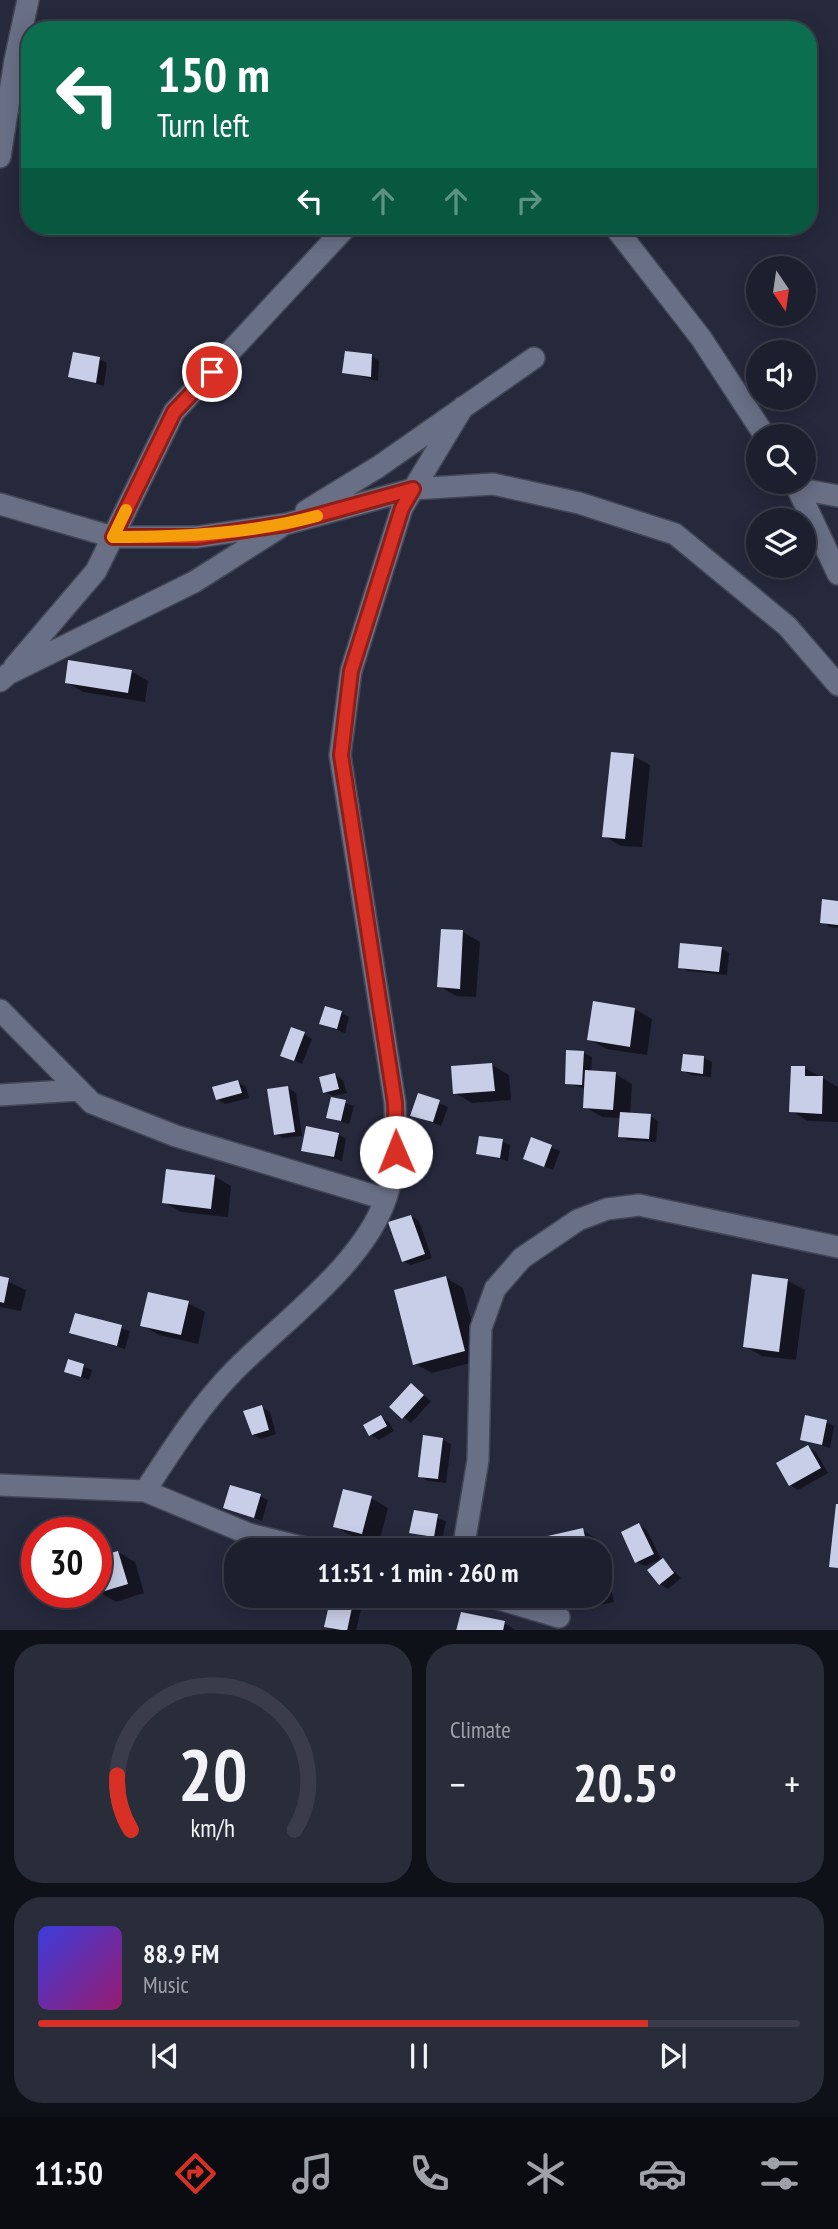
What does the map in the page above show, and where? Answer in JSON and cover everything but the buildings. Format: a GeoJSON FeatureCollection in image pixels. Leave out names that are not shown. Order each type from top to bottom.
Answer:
{"type":"FeatureCollection","features":[{"type":"Feature","properties":{"kind":"street"},"geometry":{"type":"LineString","coordinates":[[23,21],[28,0]]}},
{"type":"Feature","properties":{"kind":"street"},"geometry":{"type":"LineString","coordinates":[[0,157],[21,32]]}},
{"type":"Feature","properties":{"kind":"street"},"geometry":{"type":"LineString","coordinates":[[4,678],[96,571],[174,412],[339,235]]}},
{"type":"Feature","properties":{"kind":"street"},"geometry":{"type":"LineString","coordinates":[[621,235],[701,338],[757,424]]}},
{"type":"Feature","properties":{"kind":"street"},"geometry":{"type":"LineString","coordinates":[[4,678],[194,582],[378,467],[534,358]]}},
{"type":"Feature","properties":{"kind":"street"},"geometry":{"type":"LineString","coordinates":[[145,1491],[209,1398],[340,1268],[366,1236],[385,1199],[396,1152],[395,1103],[341,755],[351,671],[402,508],[463,407]]}},
{"type":"Feature","properties":{"kind":"street"},"geometry":{"type":"LineString","coordinates":[[0,504],[113,537],[197,537],[286,524],[413,489],[493,484],[579,503],[676,534],[787,626],[838,685]]}},
{"type":"Feature","properties":{"kind":"street"},"geometry":{"type":"LineString","coordinates":[[816,490],[838,496]]}},
{"type":"Feature","properties":{"kind":"street"},"geometry":{"type":"LineString","coordinates":[[801,494],[838,574]]}},
{"type":"Feature","properties":{"kind":"street"},"geometry":{"type":"LineString","coordinates":[[0,1010],[92,1103],[176,1136],[385,1199]]}},
{"type":"Feature","properties":{"kind":"street"},"geometry":{"type":"LineString","coordinates":[[0,1095],[79,1090]]}},
{"type":"Feature","properties":{"kind":"street"},"geometry":{"type":"LineString","coordinates":[[465,1538],[478,1460],[481,1328],[495,1289],[522,1258],[578,1220],[607,1209],[639,1205],[838,1247]]}},
{"type":"Feature","properties":{"kind":"street"},"geometry":{"type":"LineString","coordinates":[[0,1485],[145,1491],[248,1534],[264,1538]]}},
{"type":"Feature","properties":{"kind":"street"},"geometry":{"type":"LineString","coordinates":[[529,1608],[559,1617]]}},
{"type":"Feature","properties":{"kind":"slow traffic"},"geometry":{"type":"LineString","coordinates":[[126,510],[113,537],[197,537],[286,524],[317,516]]}},
{"type":"Feature","properties":{"kind":"route"},"geometry":{"type":"LineString","coordinates":[[212,372],[174,412],[113,537],[197,537],[286,524],[413,489],[402,508],[351,671],[341,755],[395,1103],[396,1152]]}}]}
